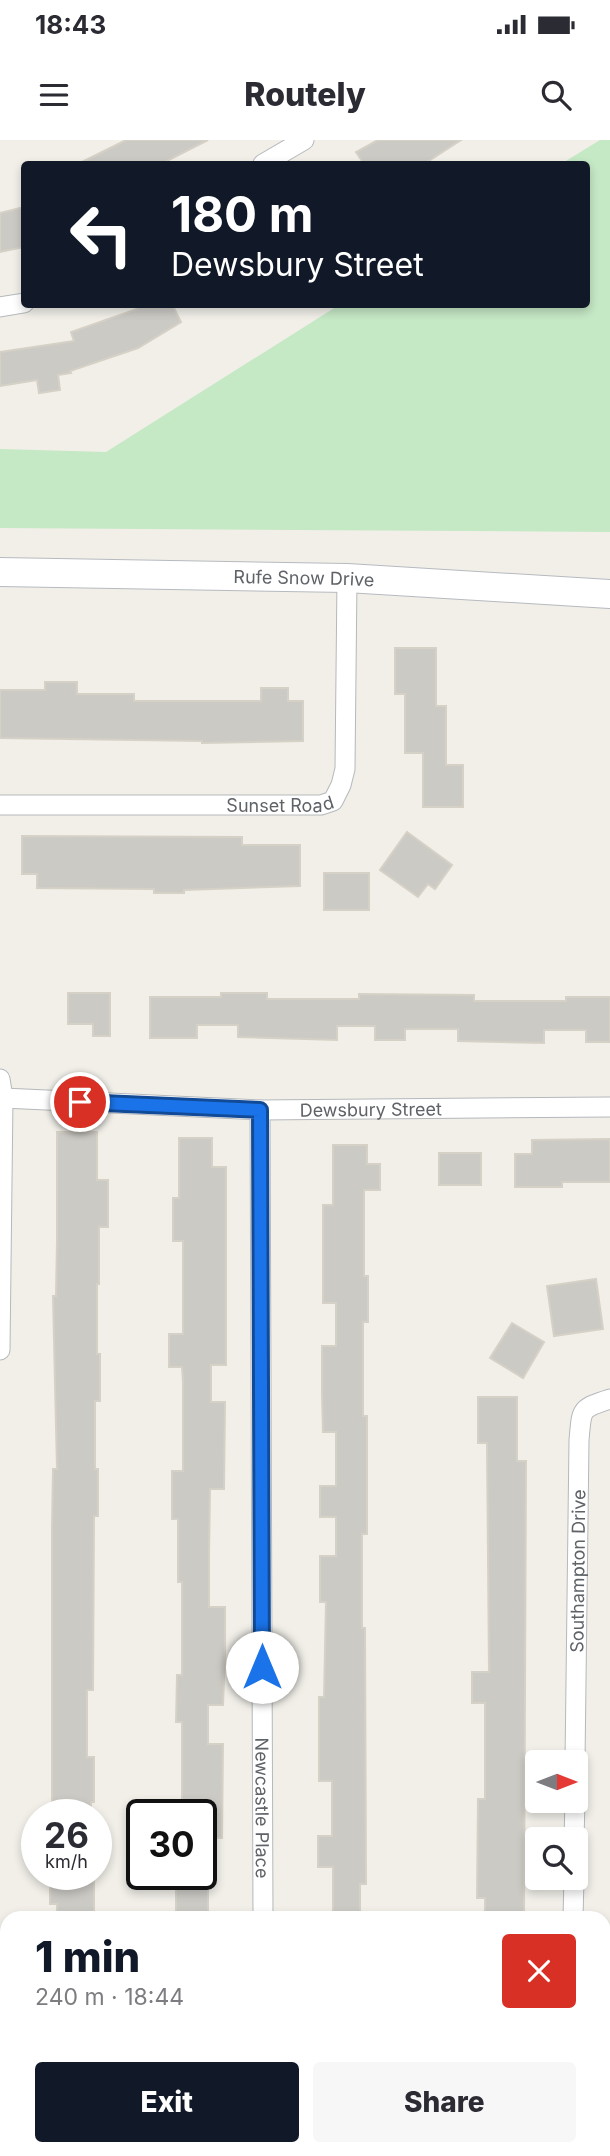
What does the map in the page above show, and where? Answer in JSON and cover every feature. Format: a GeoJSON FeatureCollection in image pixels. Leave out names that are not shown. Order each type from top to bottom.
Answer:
{"type":"FeatureCollection","features":[{"type":"Feature","properties":{"kind":"main road","name":"Rufe Snow Drive"},"geometry":{"type":"LineString","coordinates":[[0,572],[347,578],[610,594]]}},
{"type":"Feature","properties":{"kind":"street"},"geometry":{"type":"LineString","coordinates":[[268,161],[304,140]]}},
{"type":"Feature","properties":{"kind":"street"},"geometry":{"type":"LineString","coordinates":[[0,307],[21,304]]}},
{"type":"Feature","properties":{"kind":"street","name":"Sunset Road"},"geometry":{"type":"LineString","coordinates":[[0,805],[321,805],[333,801],[345,769],[347,578]]}},
{"type":"Feature","properties":{"kind":"street"},"geometry":{"type":"LineString","coordinates":[[0,1350],[2,1088]]}},
{"type":"Feature","properties":{"kind":"street","name":"Dewsbury Street"},"geometry":{"type":"LineString","coordinates":[[2,1088],[260,1110],[610,1107]]}},
{"type":"Feature","properties":{"kind":"street","name":"Newcastle Place"},"geometry":{"type":"LineString","coordinates":[[260,1110],[263,1911]]}},
{"type":"Feature","properties":{"kind":"street","name":"Southampton Drive"},"geometry":{"type":"LineString","coordinates":[[575,1750],[579,1440],[582,1414],[587,1406],[610,1399]]}},
{"type":"Feature","properties":{"kind":"street"},"geometry":{"type":"LineString","coordinates":[[573,1911],[574,1890]]}},
{"type":"Feature","properties":{"kind":"green space"},"geometry":{"type":"Polygon","coordinates":[[[600,140],[610,140],[610,532],[0,528],[0,449],[106,452],[334,308],[590,308],[590,161],[566,161],[600,140]]]}},
{"type":"Feature","properties":{"kind":"building"},"geometry":{"type":"Polygon","coordinates":[[[126,140],[208,140],[167,161],[84,161],[126,140]]]}},
{"type":"Feature","properties":{"kind":"building"},"geometry":{"type":"Polygon","coordinates":[[[378,140],[461,140],[429,161],[362,161],[356,152],[378,140]]]}},
{"type":"Feature","properties":{"kind":"building"},"geometry":{"type":"Polygon","coordinates":[[[21,208],[21,248],[0,252],[0,213],[21,208]]]}},
{"type":"Feature","properties":{"kind":"building"},"geometry":{"type":"Polygon","coordinates":[[[174,308],[181,322],[138,348],[70,371],[71,373],[58,375],[60,390],[39,393],[37,380],[0,386],[0,352],[74,341],[71,332],[137,309],[174,308]]]}},
{"type":"Feature","properties":{"kind":"building"},"geometry":{"type":"Polygon","coordinates":[[[395,648],[436,648],[436,706],[446,706],[446,765],[463,765],[463,807],[423,807],[423,753],[405,753],[405,694],[395,694],[395,648]]]}},
{"type":"Feature","properties":{"kind":"building"},"geometry":{"type":"Polygon","coordinates":[[[45,682],[77,682],[77,694],[134,694],[134,701],[261,701],[261,688],[288,688],[288,701],[303,701],[303,741],[202,743],[0,738],[0,690],[45,690],[45,682]]]}},
{"type":"Feature","properties":{"kind":"building"},"geometry":{"type":"Polygon","coordinates":[[[407,832],[452,865],[435,889],[428,884],[418,897],[380,870],[407,832]]]}},
{"type":"Feature","properties":{"kind":"building"},"geometry":{"type":"Polygon","coordinates":[[[22,836],[242,837],[242,845],[300,845],[300,886],[184,890],[184,893],[154,893],[154,889],[37,888],[37,874],[22,874],[22,836]]]}},
{"type":"Feature","properties":{"kind":"building"},"geometry":{"type":"Polygon","coordinates":[[[324,873],[369,873],[369,910],[324,910],[324,873]]]}},
{"type":"Feature","properties":{"kind":"building"},"geometry":{"type":"Polygon","coordinates":[[[68,993],[110,993],[110,1036],[93,1036],[93,1024],[68,1024],[68,993]]]}},
{"type":"Feature","properties":{"kind":"building"},"geometry":{"type":"Polygon","coordinates":[[[221,993],[267,993],[267,999],[359,999],[359,994],[474,995],[474,1001],[566,1001],[566,997],[610,997],[610,1042],[586,1042],[586,1030],[544,1030],[544,1043],[458,1041],[458,1029],[405,1029],[405,1040],[375,1040],[375,1026],[337,1026],[337,1040],[238,1037],[238,1025],[197,1025],[197,1038],[150,1038],[150,997],[221,997],[221,993]]]}},
{"type":"Feature","properties":{"kind":"building"},"geometry":{"type":"Polygon","coordinates":[[[57,1132],[97,1132],[97,1180],[108,1180],[108,1227],[99,1227],[97,1354],[100,1354],[100,1401],[95,1401],[98,1516],[94,1516],[93,1690],[87,1690],[87,1757],[94,1757],[94,1799],[52,1799],[52,1527],[53,1469],[57,1469],[53,1296],[56,1296],[57,1132]]]}},
{"type":"Feature","properties":{"kind":"building"},"geometry":{"type":"Polygon","coordinates":[[[179,1138],[212,1138],[212,1167],[226,1167],[226,1365],[211,1365],[211,1402],[225,1402],[224,1489],[210,1489],[209,1553],[209,1607],[225,1607],[225,1654],[223,1705],[208,1705],[208,1744],[223,1744],[222,1838],[217,1838],[217,1799],[182,1799],[182,1722],[176,1722],[177,1675],[182,1675],[182,1582],[178,1582],[178,1519],[172,1519],[172,1471],[183,1471],[183,1382],[182,1367],[169,1367],[169,1334],[183,1334],[183,1241],[173,1241],[173,1198],[179,1198],[179,1138]]]}},
{"type":"Feature","properties":{"kind":"building"},"geometry":{"type":"Polygon","coordinates":[[[610,1139],[610,1182],[562,1182],[562,1187],[515,1187],[515,1154],[532,1154],[532,1140],[610,1139]]]}},
{"type":"Feature","properties":{"kind":"building"},"geometry":{"type":"Polygon","coordinates":[[[333,1145],[367,1145],[367,1164],[380,1164],[380,1190],[364,1190],[364,1276],[368,1276],[368,1322],[363,1322],[363,1416],[367,1416],[367,1534],[362,1534],[366,1884],[360,1884],[360,1911],[333,1911],[333,1867],[318,1867],[318,1836],[332,1836],[332,1781],[319,1781],[319,1697],[324,1697],[326,1602],[320,1602],[320,1556],[336,1556],[336,1517],[320,1517],[320,1486],[336,1486],[336,1432],[323,1432],[322,1394],[322,1346],[336,1346],[336,1303],[323,1303],[323,1205],[333,1205],[333,1145]]]}},
{"type":"Feature","properties":{"kind":"building"},"geometry":{"type":"Polygon","coordinates":[[[439,1153],[481,1153],[481,1185],[439,1185],[439,1153]]]}},
{"type":"Feature","properties":{"kind":"building"},"geometry":{"type":"Polygon","coordinates":[[[596,1279],[603,1329],[554,1336],[547,1286],[596,1279]]]}},
{"type":"Feature","properties":{"kind":"building"},"geometry":{"type":"Polygon","coordinates":[[[512,1323],[544,1342],[523,1378],[490,1358],[512,1323]]]}},
{"type":"Feature","properties":{"kind":"building"},"geometry":{"type":"Polygon","coordinates":[[[478,1397],[517,1397],[517,1461],[526,1461],[524,1911],[485,1911],[485,1898],[477,1898],[478,1799],[485,1799],[485,1703],[472,1703],[472,1672],[489,1672],[487,1443],[478,1443],[478,1397]]]}},
{"type":"Feature","properties":{"kind":"building"},"geometry":{"type":"Polygon","coordinates":[[[50,1890],[94,1890],[94,1911],[57,1911],[57,1904],[50,1904],[50,1890]]]}},
{"type":"Feature","properties":{"kind":"building"},"geometry":{"type":"Polygon","coordinates":[[[176,1890],[208,1890],[208,1911],[176,1911],[176,1890]]]}},
{"type":"Feature","properties":{"kind":"route"},"geometry":{"type":"LineString","coordinates":[[80,1102],[260,1110],[262,1667]]}}]}
